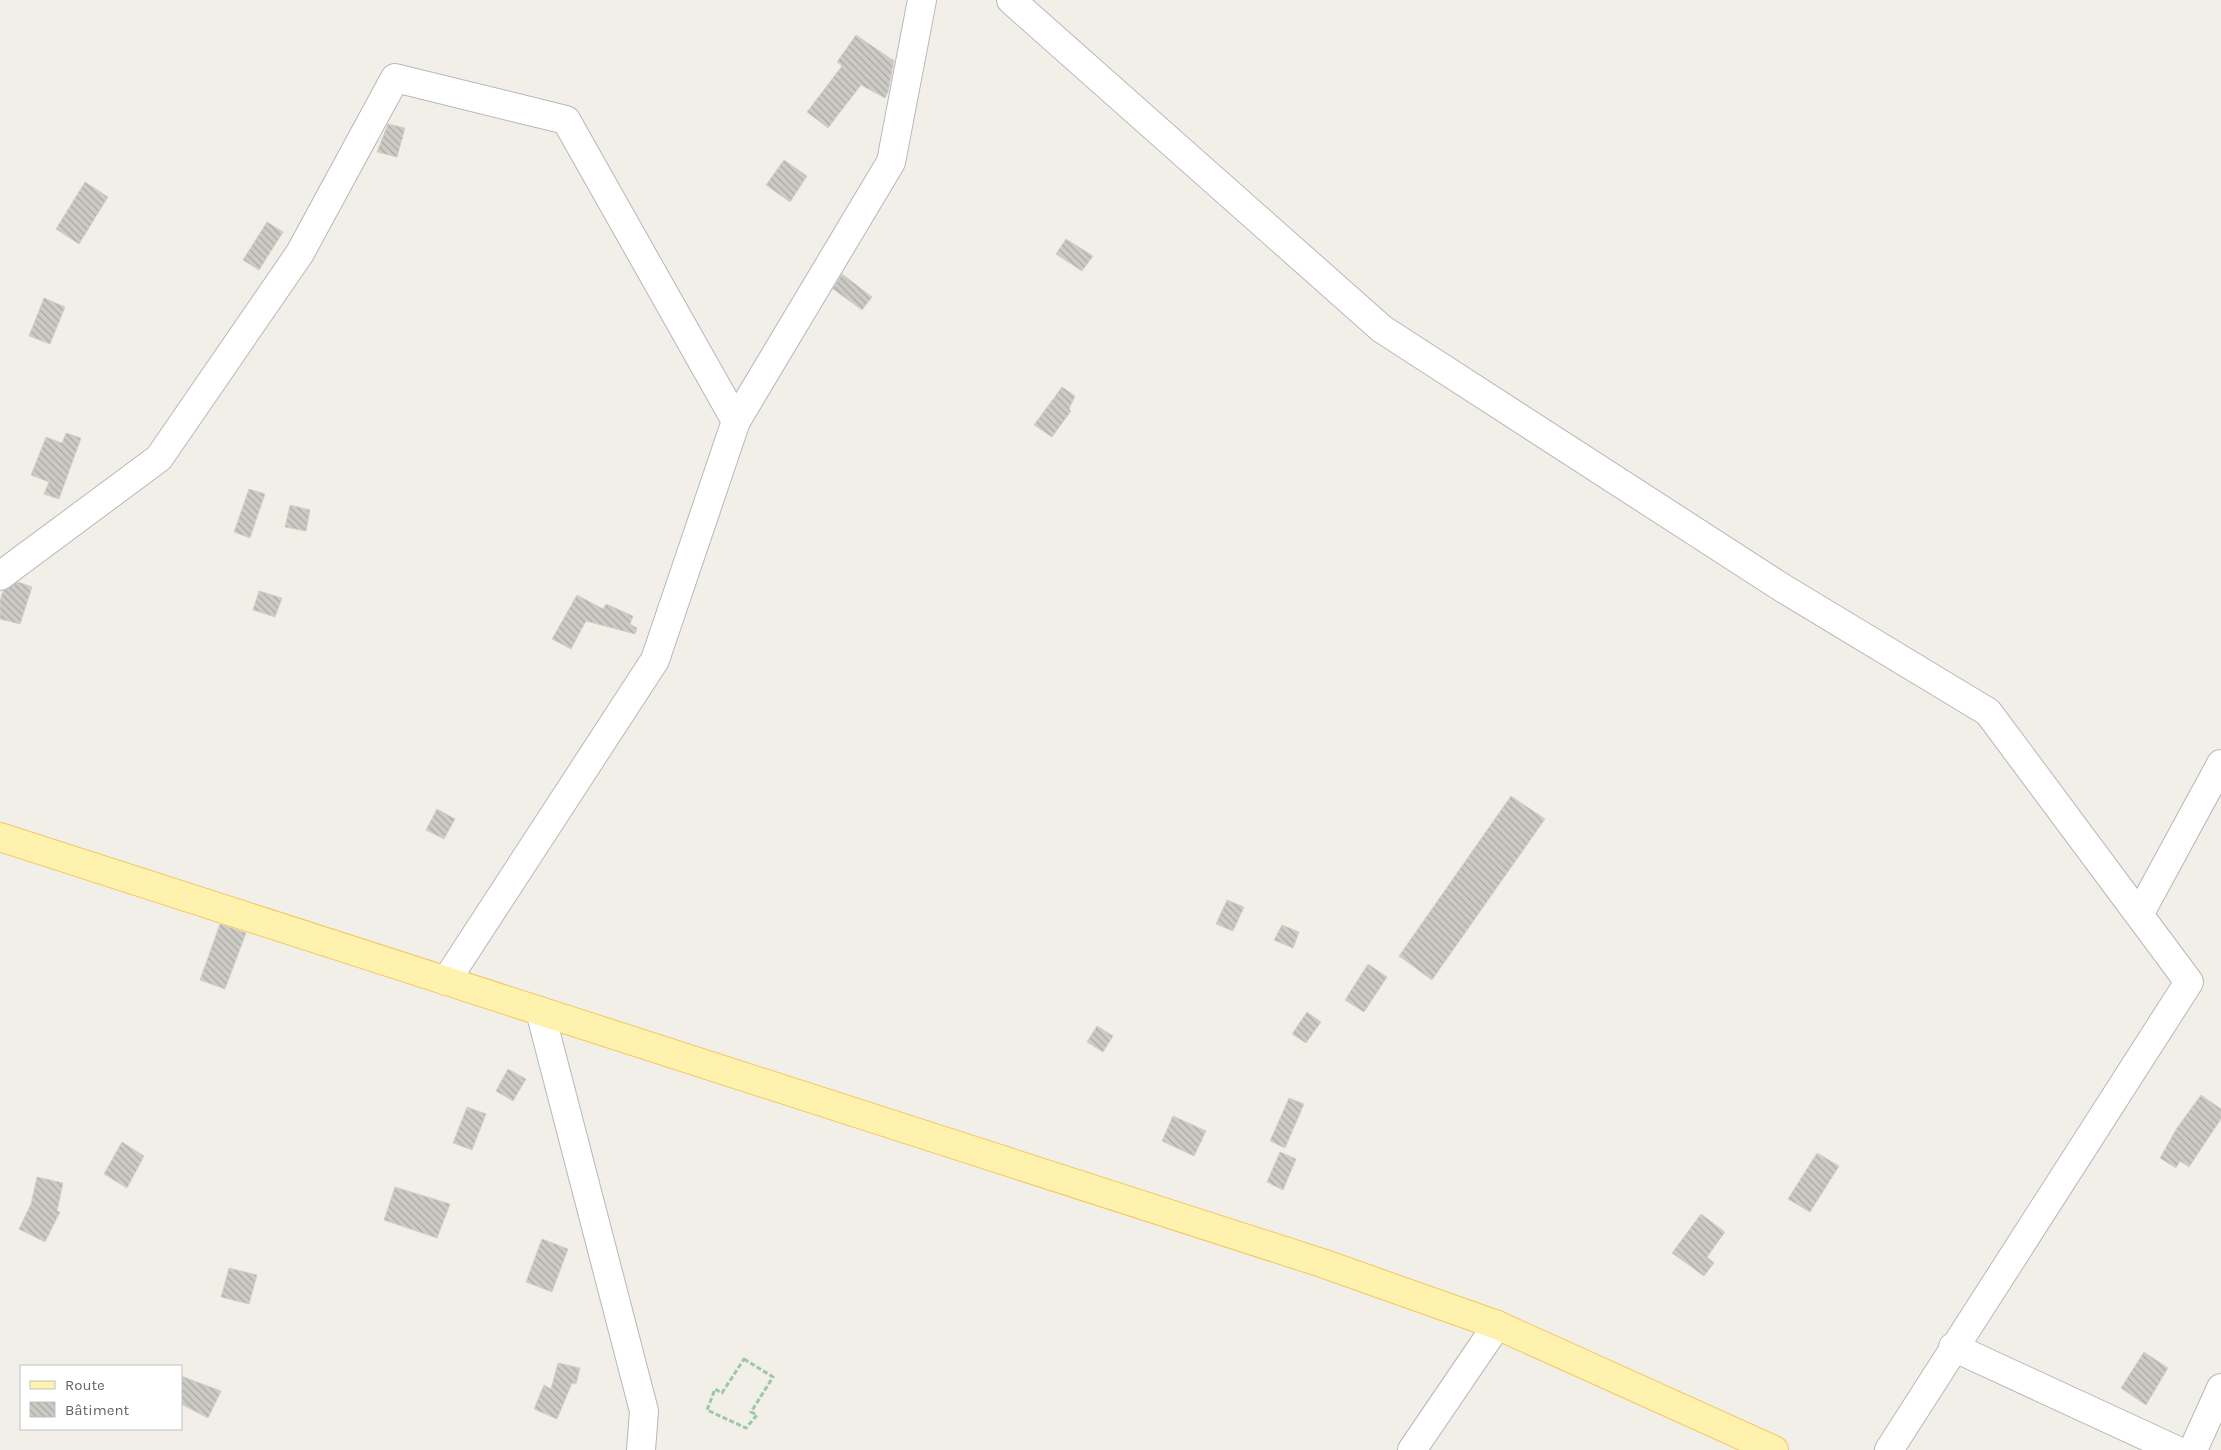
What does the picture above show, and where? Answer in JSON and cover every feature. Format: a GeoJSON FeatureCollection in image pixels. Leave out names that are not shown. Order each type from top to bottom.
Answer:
{"type":"FeatureCollection","features":[{"type":"Feature","properties":{"kind":"main road"},"geometry":{"type":"LineString","coordinates":[[0,837],[1322,1263],[1498,1324],[1774,1450]]}},
{"type":"Feature","properties":{"kind":"street"},"geometry":{"type":"LineString","coordinates":[[446,981],[655,660],[736,421],[892,162],[922,0]]}},
{"type":"Feature","properties":{"kind":"street"},"geometry":{"type":"LineString","coordinates":[[1011,0],[1382,329],[1781,587],[1988,712],[2190,982],[1889,1450]]}},
{"type":"Feature","properties":{"kind":"street"},"geometry":{"type":"LineString","coordinates":[[0,576],[159,458],[300,253],[395,78],[566,120],[736,421]]}},
{"type":"Feature","properties":{"kind":"street"},"geometry":{"type":"LineString","coordinates":[[2140,913],[2221,764]]}},
{"type":"Feature","properties":{"kind":"street"},"geometry":{"type":"LineString","coordinates":[[540,1011],[644,1411],[641,1450]]}},
{"type":"Feature","properties":{"kind":"street"},"geometry":{"type":"LineString","coordinates":[[1412,1450],[1498,1324]]}},
{"type":"Feature","properties":{"kind":"street"},"geometry":{"type":"LineString","coordinates":[[1954,1347],[2176,1450]]}},
{"type":"Feature","properties":{"kind":"street"},"geometry":{"type":"LineString","coordinates":[[2193,1450],[2221,1388]]}},
{"type":"Feature","properties":{"kind":"path"},"geometry":{"type":"LineString","coordinates":[[744,1358],[773,1377],[751,1412],[757,1416],[746,1428],[707,1410],[716,1389],[722,1393],[744,1358]]}},
{"type":"Feature","properties":{"kind":"building"},"geometry":{"type":"Polygon","coordinates":[[[856,35],[894,61],[888,92],[885,98],[861,85],[828,128],[807,112],[842,66],[837,62],[856,35]]]}},
{"type":"Feature","properties":{"kind":"building"},"geometry":{"type":"Polygon","coordinates":[[[388,124],[405,128],[397,157],[377,152],[388,124]]]}},
{"type":"Feature","properties":{"kind":"building"},"geometry":{"type":"Polygon","coordinates":[[[784,160],[807,176],[790,202],[766,185],[784,160]]]}},
{"type":"Feature","properties":{"kind":"building"},"geometry":{"type":"Polygon","coordinates":[[[85,182],[108,197],[79,244],[56,229],[85,182]]]}},
{"type":"Feature","properties":{"kind":"building"},"geometry":{"type":"Polygon","coordinates":[[[267,222],[283,232],[259,270],[243,260],[267,222]]]}},
{"type":"Feature","properties":{"kind":"building"},"geometry":{"type":"Polygon","coordinates":[[[1066,239],[1093,256],[1082,271],[1056,254],[1066,239]]]}},
{"type":"Feature","properties":{"kind":"building"},"geometry":{"type":"Polygon","coordinates":[[[842,274],[872,297],[862,310],[833,289],[842,274]]]}},
{"type":"Feature","properties":{"kind":"building"},"geometry":{"type":"Polygon","coordinates":[[[44,298],[65,307],[50,344],[29,336],[44,298]]]}},
{"type":"Feature","properties":{"kind":"building"},"geometry":{"type":"Polygon","coordinates":[[[1062,387],[1075,396],[1069,409],[1071,411],[1052,437],[1034,425],[1062,387]]]}},
{"type":"Feature","properties":{"kind":"building"},"geometry":{"type":"Polygon","coordinates":[[[66,433],[81,438],[59,499],[44,494],[49,482],[31,475],[46,437],[62,443],[66,433]]]}},
{"type":"Feature","properties":{"kind":"building"},"geometry":{"type":"Polygon","coordinates":[[[249,489],[265,494],[250,538],[234,532],[249,489]]]}},
{"type":"Feature","properties":{"kind":"building"},"geometry":{"type":"Polygon","coordinates":[[[290,505],[310,510],[306,531],[285,527],[290,505]]]}},
{"type":"Feature","properties":{"kind":"building"},"geometry":{"type":"Polygon","coordinates":[[[18,582],[32,587],[20,624],[0,619],[0,601],[3,591],[18,582]]]}},
{"type":"Feature","properties":{"kind":"building"},"geometry":{"type":"Polygon","coordinates":[[[259,591],[282,598],[275,617],[253,610],[259,591]]]}},
{"type":"Feature","properties":{"kind":"building"},"geometry":{"type":"Polygon","coordinates":[[[577,595],[603,609],[606,604],[633,616],[630,624],[637,628],[635,634],[586,621],[571,649],[552,639],[577,595]]]}},
{"type":"Feature","properties":{"kind":"building"},"geometry":{"type":"Polygon","coordinates":[[[1511,796],[1545,819],[1432,980],[1399,956],[1511,796]]]}},
{"type":"Feature","properties":{"kind":"building"},"geometry":{"type":"Polygon","coordinates":[[[437,809],[455,819],[444,839],[426,830],[437,809]]]}},
{"type":"Feature","properties":{"kind":"building"},"geometry":{"type":"Polygon","coordinates":[[[1227,900],[1244,907],[1233,931],[1216,924],[1227,900]]]}},
{"type":"Feature","properties":{"kind":"building"},"geometry":{"type":"Polygon","coordinates":[[[220,924],[246,933],[225,989],[200,980],[220,924]]]}},
{"type":"Feature","properties":{"kind":"building"},"geometry":{"type":"Polygon","coordinates":[[[1282,925],[1299,932],[1293,948],[1274,940],[1282,925]]]}},
{"type":"Feature","properties":{"kind":"building"},"geometry":{"type":"Polygon","coordinates":[[[1368,964],[1387,977],[1364,1012],[1345,1000],[1368,964]]]}},
{"type":"Feature","properties":{"kind":"building"},"geometry":{"type":"Polygon","coordinates":[[[1307,1012],[1321,1022],[1306,1043],[1292,1034],[1307,1012]]]}},
{"type":"Feature","properties":{"kind":"building"},"geometry":{"type":"Polygon","coordinates":[[[1097,1026],[1113,1036],[1103,1052],[1087,1042],[1097,1026]]]}},
{"type":"Feature","properties":{"kind":"building"},"geometry":{"type":"Polygon","coordinates":[[[508,1069],[526,1079],[513,1101],[496,1091],[508,1069]]]}},
{"type":"Feature","properties":{"kind":"building"},"geometry":{"type":"Polygon","coordinates":[[[2201,1095],[2221,1109],[2221,1119],[2189,1167],[2180,1161],[2176,1168],[2160,1158],[2177,1128],[2201,1095]]]}},
{"type":"Feature","properties":{"kind":"building"},"geometry":{"type":"Polygon","coordinates":[[[1289,1098],[1304,1104],[1285,1148],[1270,1141],[1289,1098]]]}},
{"type":"Feature","properties":{"kind":"building"},"geometry":{"type":"Polygon","coordinates":[[[467,1107],[486,1114],[472,1150],[453,1143],[467,1107]]]}},
{"type":"Feature","properties":{"kind":"building"},"geometry":{"type":"Polygon","coordinates":[[[1173,1116],[1206,1131],[1194,1156],[1162,1141],[1173,1116]]]}},
{"type":"Feature","properties":{"kind":"building"},"geometry":{"type":"Polygon","coordinates":[[[122,1142],[144,1156],[127,1188],[104,1174],[122,1142]]]}},
{"type":"Feature","properties":{"kind":"building"},"geometry":{"type":"Polygon","coordinates":[[[1280,1152],[1296,1159],[1283,1190],[1267,1182],[1280,1152]]]}},
{"type":"Feature","properties":{"kind":"building"},"geometry":{"type":"Polygon","coordinates":[[[1817,1153],[1839,1166],[1810,1212],[1788,1199],[1817,1153]]]}},
{"type":"Feature","properties":{"kind":"building"},"geometry":{"type":"Polygon","coordinates":[[[37,1177],[63,1183],[57,1211],[60,1212],[45,1242],[19,1229],[31,1204],[37,1177]]]}},
{"type":"Feature","properties":{"kind":"building"},"geometry":{"type":"Polygon","coordinates":[[[395,1187],[450,1204],[437,1238],[384,1220],[395,1187]]]}},
{"type":"Feature","properties":{"kind":"building"},"geometry":{"type":"Polygon","coordinates":[[[1701,1214],[1725,1232],[1707,1257],[1714,1263],[1704,1276],[1672,1253],[1701,1214]]]}},
{"type":"Feature","properties":{"kind":"building"},"geometry":{"type":"Polygon","coordinates":[[[542,1239],[568,1249],[552,1292],[526,1282],[542,1239]]]}},
{"type":"Feature","properties":{"kind":"building"},"geometry":{"type":"Polygon","coordinates":[[[229,1268],[257,1275],[249,1304],[221,1297],[229,1268]]]}},
{"type":"Feature","properties":{"kind":"building"},"geometry":{"type":"Polygon","coordinates":[[[2144,1352],[2168,1368],[2146,1405],[2121,1388],[2144,1352]]]}},
{"type":"Feature","properties":{"kind":"building"},"geometry":{"type":"Polygon","coordinates":[[[558,1363],[580,1368],[576,1384],[572,1383],[557,1419],[534,1409],[544,1385],[551,1389],[558,1363]]]}},
{"type":"Feature","properties":{"kind":"building"},"geometry":{"type":"Polygon","coordinates":[[[182,1376],[221,1391],[208,1418],[182,1405],[182,1376]]]}}]}
